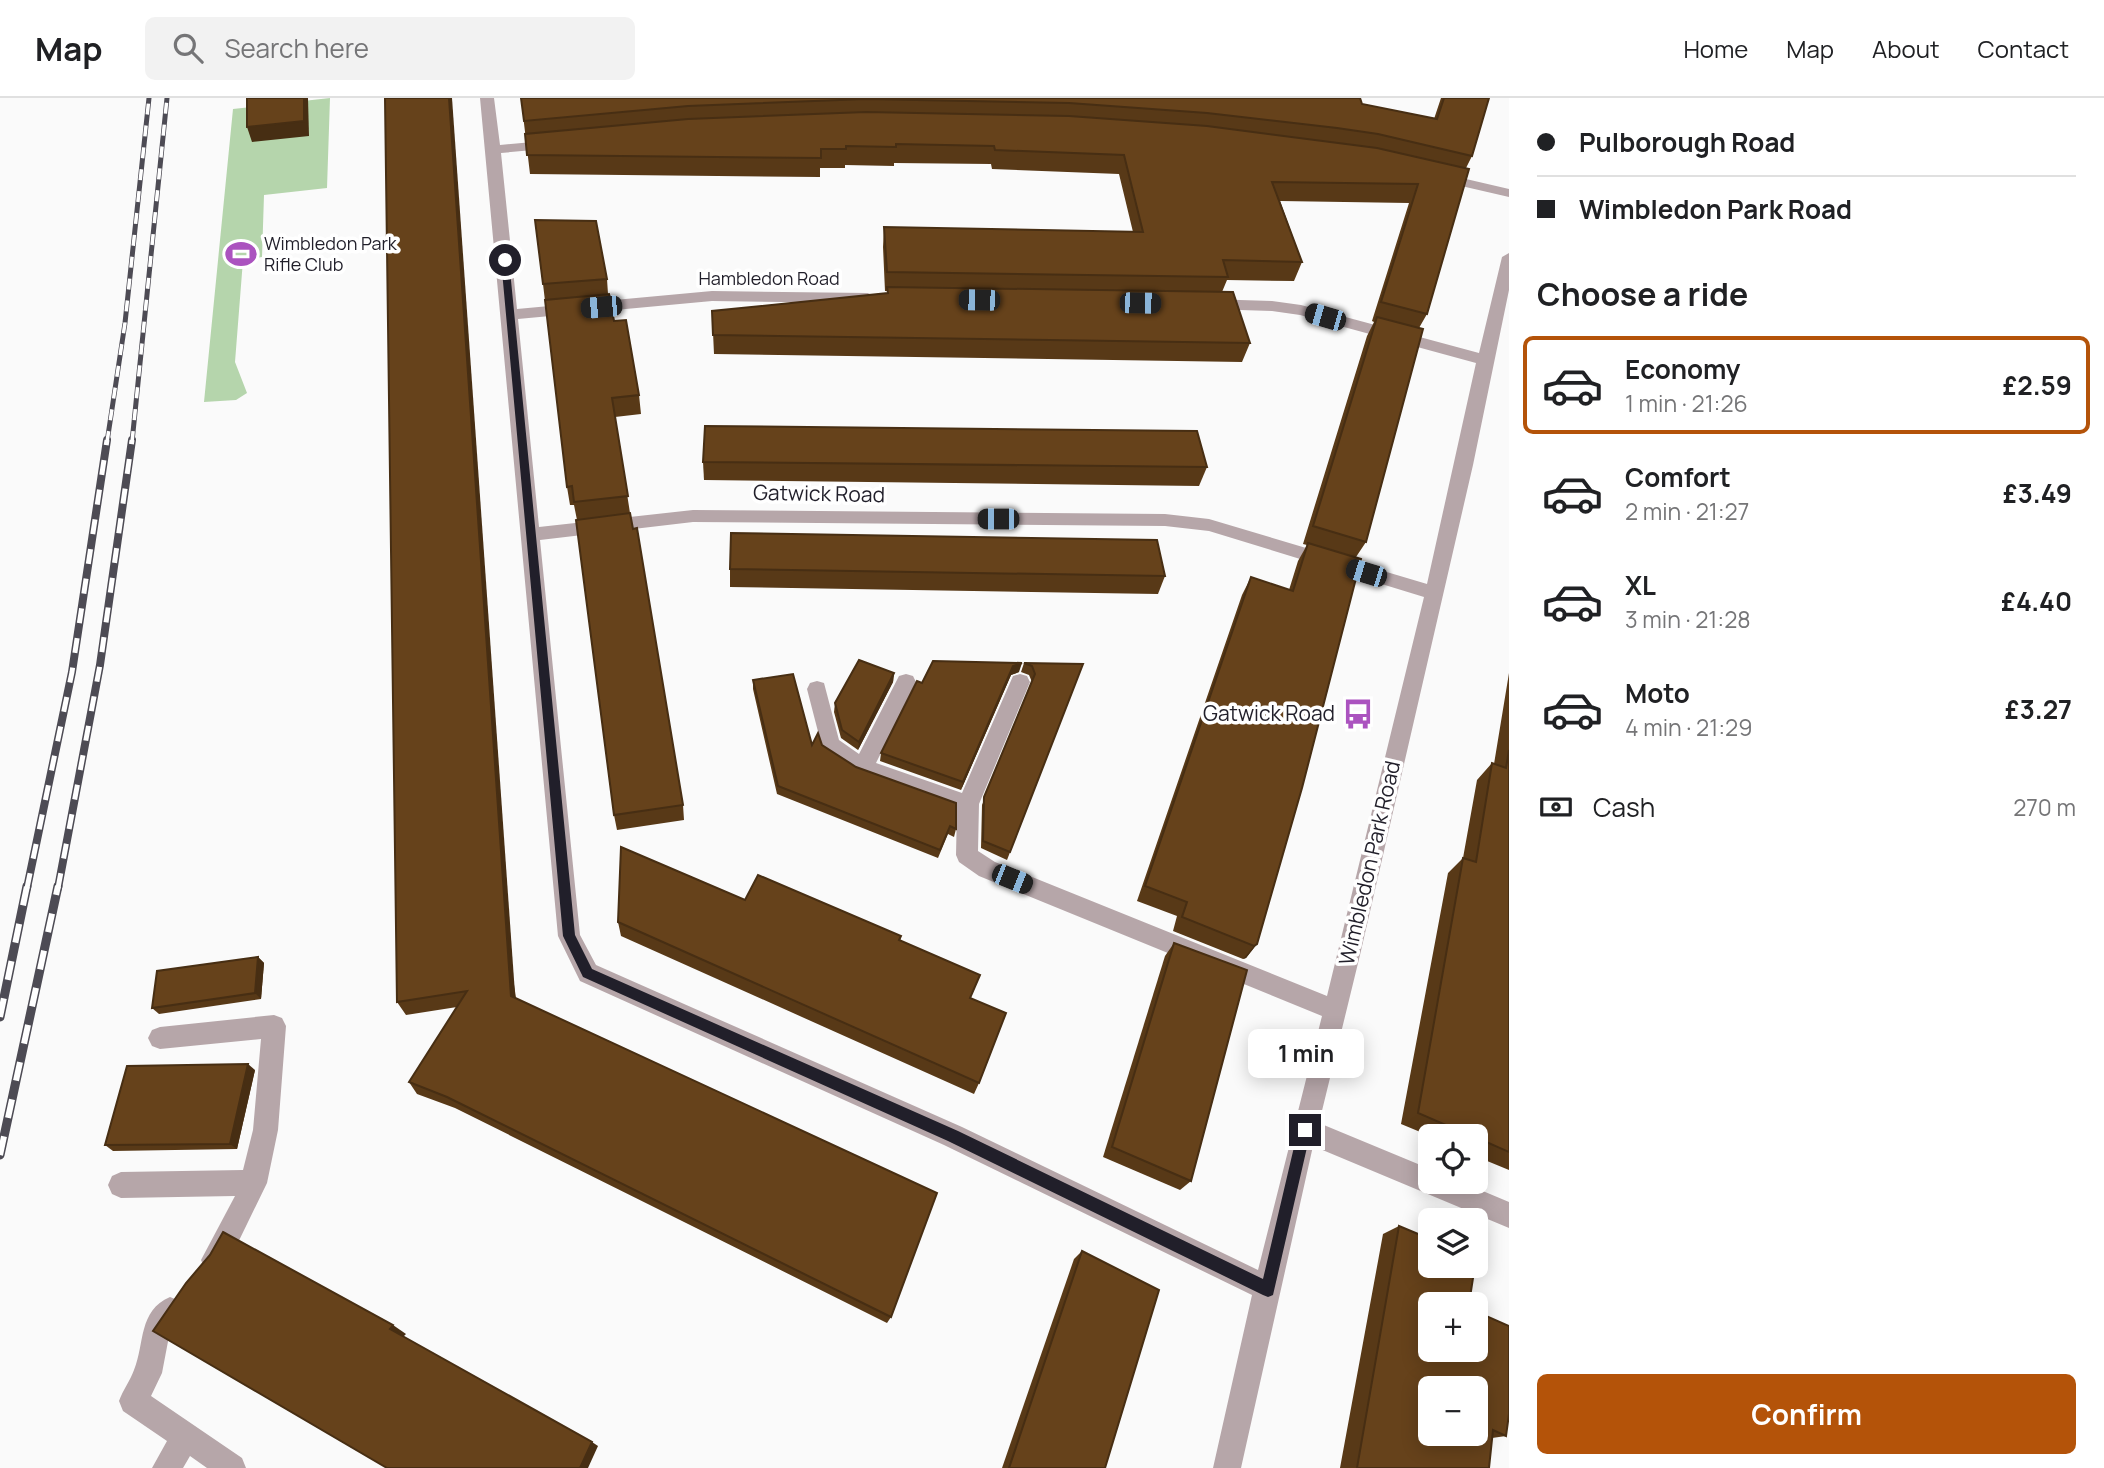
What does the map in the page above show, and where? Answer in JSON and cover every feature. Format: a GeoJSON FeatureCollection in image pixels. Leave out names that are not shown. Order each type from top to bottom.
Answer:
{"type":"FeatureCollection","features":[{"type":"Feature","properties":{"kind":"street"},"geometry":{"type":"LineString","coordinates":[[487,98],[532,534],[569,936],[588,973],[953,1136],[1268,1289]]}},
{"type":"Feature","properties":{"kind":"street"},"geometry":{"type":"LineString","coordinates":[[494,150],[565,143]]}},
{"type":"Feature","properties":{"kind":"street"},"geometry":{"type":"LineString","coordinates":[[1423,173],[1509,193]]}},
{"type":"Feature","properties":{"kind":"street","name":"Wimbledon Park Road"},"geometry":{"type":"LineString","coordinates":[[1227,1468],[1464,466],[1509,257]]}},
{"type":"Feature","properties":{"kind":"street","name":"Hambledon Road"},"geometry":{"type":"LineString","coordinates":[[510,315],[712,296],[890,299]]}},
{"type":"Feature","properties":{"kind":"street"},"geometry":{"type":"LineString","coordinates":[[1192,303],[1272,306],[1301,310],[1485,360]]}},
{"type":"Feature","properties":{"kind":"street","name":"Gatwick Road"},"geometry":{"type":"LineString","coordinates":[[532,534],[693,516],[1164,520],[1209,525],[1433,593]]}},
{"type":"Feature","properties":{"kind":"street"},"geometry":{"type":"LineString","coordinates":[[863,766],[906,682]]}},
{"type":"Feature","properties":{"kind":"street"},"geometry":{"type":"LineString","coordinates":[[1020,682],[968,804],[967,855],[987,869],[1335,1010]]}},
{"type":"Feature","properties":{"kind":"street"},"geometry":{"type":"LineString","coordinates":[[817,689],[830,745],[863,766],[968,804]]}},
{"type":"Feature","properties":{"kind":"street"},"geometry":{"type":"LineString","coordinates":[[160,1038],[274,1027],[266,1130],[254,1183],[250,1196],[218,1255],[201,1275]]}},
{"type":"Feature","properties":{"kind":"street"},"geometry":{"type":"LineString","coordinates":[[1305,1130],[1509,1215]]}},
{"type":"Feature","properties":{"kind":"street"},"geometry":{"type":"LineString","coordinates":[[121,1185],[254,1183]]}},
{"type":"Feature","properties":{"kind":"street"},"geometry":{"type":"LineString","coordinates":[[184,1294],[158,1324],[148,1373],[133,1401],[232,1468]]}},
{"type":"Feature","properties":{"kind":"street"},"geometry":{"type":"LineString","coordinates":[[166,1468],[186,1436]]}},
{"type":"Feature","properties":{"kind":"green space","name":"Wimbledon Park Rifle Club"},"geometry":{"type":"Polygon","coordinates":[[[330,98],[327,188],[264,195],[262,257],[243,260],[235,362],[247,393],[236,400],[204,402],[233,109],[330,98]]]}},
{"type":"Feature","properties":{"kind":"building"},"geometry":{"type":"Polygon","coordinates":[[[247,98],[304,98],[304,121],[247,127],[247,98]]]}},
{"type":"Feature","properties":{"kind":"building"},"geometry":{"type":"Polygon","coordinates":[[[385,98],[449,98],[511,996],[937,1193],[891,1317],[447,1097],[409,1082],[467,991],[397,1002],[385,98]]]}},
{"type":"Feature","properties":{"kind":"building"},"geometry":{"type":"Polygon","coordinates":[[[521,98],[1360,98],[1362,104],[1437,119],[1444,98],[1489,98],[1472,156],[1378,134],[1337,128],[1207,113],[1069,103],[866,99],[688,106],[524,121],[521,98]]]}},
{"type":"Feature","properties":{"kind":"building"},"geometry":{"type":"Polygon","coordinates":[[[866,112],[1069,116],[1207,126],[1377,148],[1469,169],[1427,314],[1381,302],[1418,184],[1272,182],[1302,262],[1223,260],[1228,277],[887,272],[884,227],[1143,232],[1124,155],[995,150],[994,146],[896,144],[896,147],[846,146],[846,149],[821,149],[821,158],[527,155],[525,134],[688,119],[866,112]]]}},
{"type":"Feature","properties":{"kind":"building"},"geometry":{"type":"Polygon","coordinates":[[[535,220],[596,221],[607,279],[543,284],[535,220]]]}},
{"type":"Feature","properties":{"kind":"building"},"geometry":{"type":"Polygon","coordinates":[[[887,287],[1233,292],[1250,343],[713,335],[712,311],[888,293],[887,287]]]}},
{"type":"Feature","properties":{"kind":"building"},"geometry":{"type":"Polygon","coordinates":[[[609,294],[614,321],[626,320],[639,395],[612,398],[628,496],[574,502],[572,486],[567,487],[545,300],[609,294]]]}},
{"type":"Feature","properties":{"kind":"building"},"geometry":{"type":"Polygon","coordinates":[[[1377,317],[1423,329],[1366,542],[1313,526],[1377,317]]]}},
{"type":"Feature","properties":{"kind":"building"},"geometry":{"type":"Polygon","coordinates":[[[705,426],[1197,431],[1207,467],[703,462],[705,426]]]}},
{"type":"Feature","properties":{"kind":"building"},"geometry":{"type":"Polygon","coordinates":[[[630,513],[633,529],[637,528],[683,805],[614,815],[576,520],[630,513]]]}},
{"type":"Feature","properties":{"kind":"building"},"geometry":{"type":"Polygon","coordinates":[[[731,533],[1157,540],[1165,576],[730,569],[731,533]]]}},
{"type":"Feature","properties":{"kind":"building"},"geometry":{"type":"Polygon","coordinates":[[[1308,543],[1361,559],[1302,788],[1257,944],[1254,946],[1182,917],[1187,902],[1145,886],[1251,577],[1293,591],[1308,543]]]}},
{"type":"Feature","properties":{"kind":"building"},"geometry":{"type":"Polygon","coordinates":[[[859,660],[894,673],[859,742],[842,730],[835,703],[859,660]]]}},
{"type":"Feature","properties":{"kind":"building"},"geometry":{"type":"Polygon","coordinates":[[[933,661],[1022,663],[1013,666],[963,782],[881,753],[917,681],[922,683],[933,661]]]}},
{"type":"Feature","properties":{"kind":"building"},"geometry":{"type":"Polygon","coordinates":[[[1024,663],[1083,664],[1010,852],[983,841],[984,797],[1035,674],[1032,666],[1024,663]]]}},
{"type":"Feature","properties":{"kind":"building"},"geometry":{"type":"Polygon","coordinates":[[[793,674],[812,745],[818,733],[822,745],[856,767],[956,803],[956,829],[950,826],[940,850],[778,786],[753,680],[793,674]]]}},
{"type":"Feature","properties":{"kind":"building"},"geometry":{"type":"Polygon","coordinates":[[[1509,750],[1509,1152],[1488,1143],[1488,1124],[1443,1124],[1418,1113],[1463,858],[1476,862],[1492,763],[1506,768],[1509,750]]]}},
{"type":"Feature","properties":{"kind":"building"},"geometry":{"type":"Polygon","coordinates":[[[621,847],[745,900],[758,875],[901,936],[899,940],[980,975],[970,998],[1006,1013],[979,1083],[618,922],[621,847]]]}},
{"type":"Feature","properties":{"kind":"building"},"geometry":{"type":"Polygon","coordinates":[[[1174,943],[1247,970],[1191,1181],[1112,1147],[1174,943]]]}},
{"type":"Feature","properties":{"kind":"building"},"geometry":{"type":"Polygon","coordinates":[[[258,957],[255,993],[152,1008],[157,971],[258,957]]]}},
{"type":"Feature","properties":{"kind":"building"},"geometry":{"type":"Polygon","coordinates":[[[248,1064],[230,1144],[105,1145],[127,1066],[248,1064]]]}},
{"type":"Feature","properties":{"kind":"building"},"geometry":{"type":"Polygon","coordinates":[[[1399,1226],[1418,1234],[1418,1278],[1473,1278],[1471,1292],[1418,1292],[1418,1362],[1488,1362],[1488,1317],[1509,1326],[1509,1414],[1506,1436],[1493,1430],[1489,1468],[1357,1468],[1399,1226]]]}},
{"type":"Feature","properties":{"kind":"building"},"geometry":{"type":"Polygon","coordinates":[[[223,1232],[393,1325],[390,1329],[592,1442],[580,1468],[387,1468],[153,1331],[186,1283],[210,1255],[223,1232]]]}},
{"type":"Feature","properties":{"kind":"building"},"geometry":{"type":"Polygon","coordinates":[[[1082,1251],[1159,1290],[1105,1468],[1009,1468],[1082,1251]]]}},
{"type":"Feature","properties":{"kind":"railway"},"geometry":{"type":"LineString","coordinates":[[107,442],[125,323],[149,98]]}},
{"type":"Feature","properties":{"kind":"railway"},"geometry":{"type":"LineString","coordinates":[[132,442],[167,98]]}},
{"type":"Feature","properties":{"kind":"railway"},"geometry":{"type":"LineString","coordinates":[[27,888],[72,672],[107,440]]}},
{"type":"Feature","properties":{"kind":"railway"},"geometry":{"type":"LineString","coordinates":[[58,888],[100,665],[132,440]]}},
{"type":"Feature","properties":{"kind":"railway"},"geometry":{"type":"LineString","coordinates":[[0,1017],[27,886]]}},
{"type":"Feature","properties":{"kind":"railway"},"geometry":{"type":"LineString","coordinates":[[0,1155],[58,886]]}},
{"type":"Feature","properties":{"kind":"place","name":"Wimbledon Park Rifle Club"},"geometry":{"type":"Point","coordinates":[241,254]}},
{"type":"Feature","properties":{"kind":"place","name":"Gatwick Road"},"geometry":{"type":"Point","coordinates":[1358,714]}},
{"type":"Feature","properties":{"kind":"route"},"geometry":{"type":"LineString","coordinates":[[505,260],[569,936],[588,973],[953,1136],[1268,1289],[1305,1130]]}}]}
